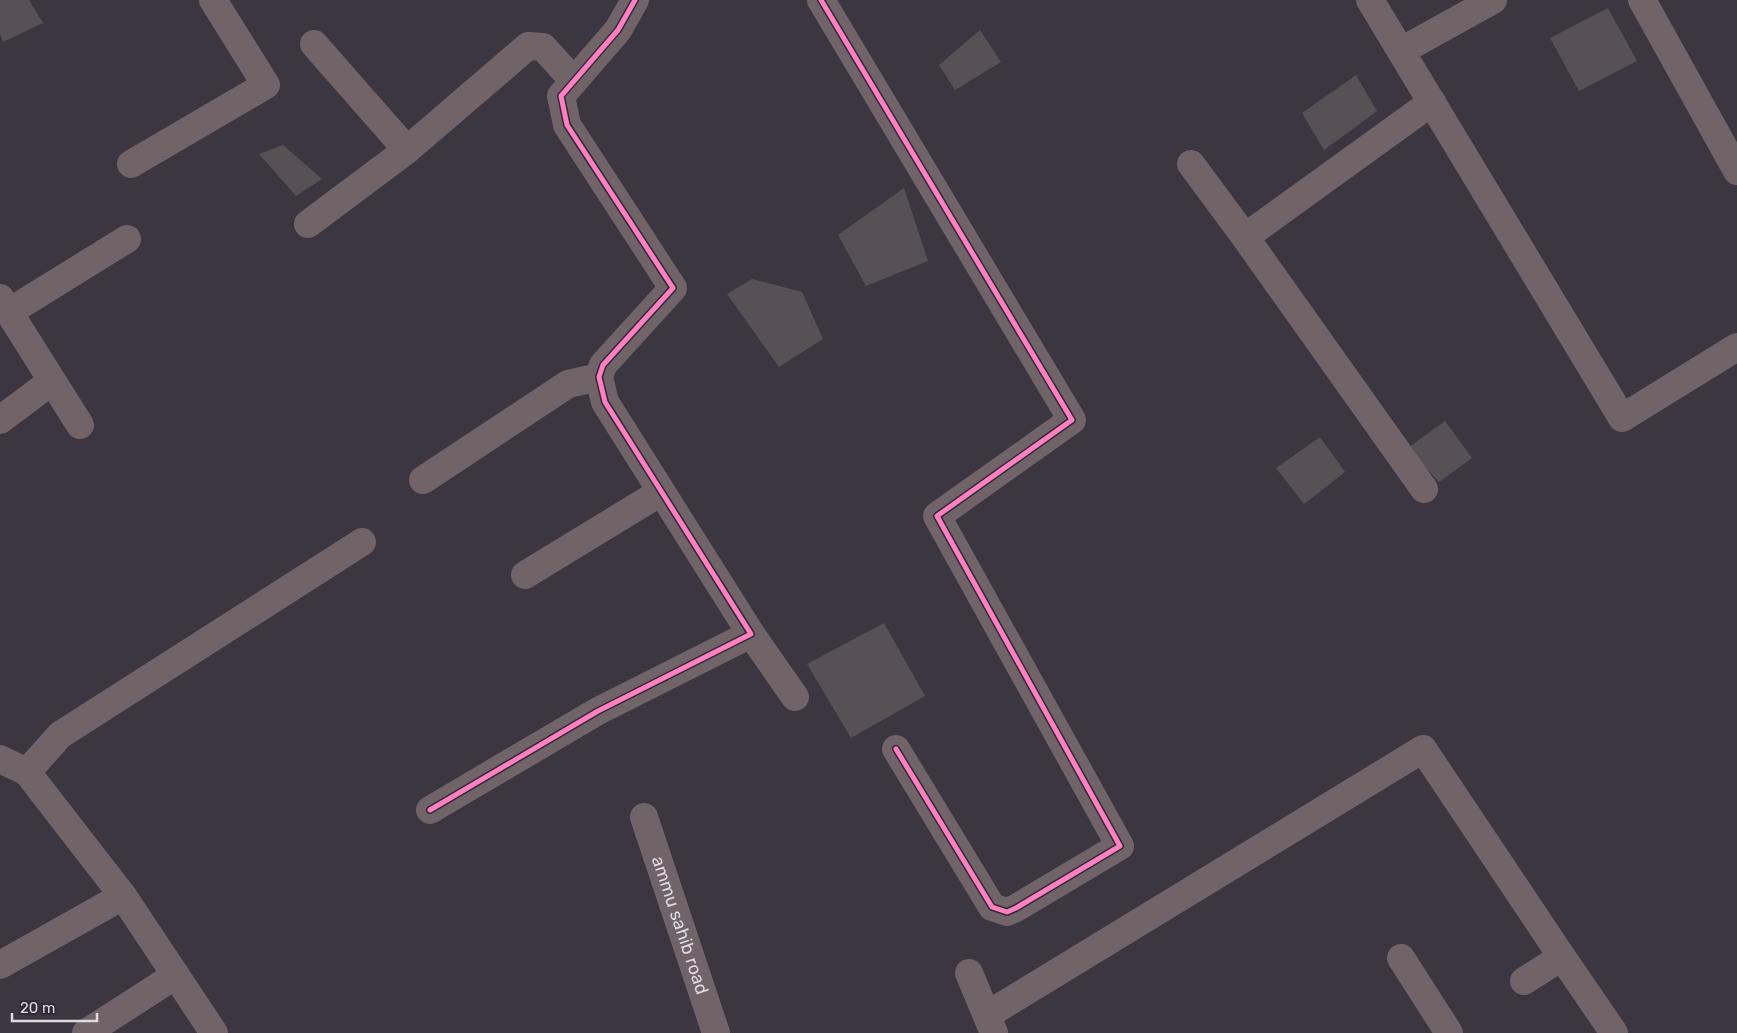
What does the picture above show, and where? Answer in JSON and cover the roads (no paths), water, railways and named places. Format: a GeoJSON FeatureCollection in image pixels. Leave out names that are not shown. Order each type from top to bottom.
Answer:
{"type":"FeatureCollection","features":[{"type":"Feature","properties":{"kind":"street"},"geometry":{"type":"LineString","coordinates":[[131,164],[266,86],[213,0]]}},
{"type":"Feature","properties":{"kind":"street"},"geometry":{"type":"LineString","coordinates":[[635,0],[618,30],[561,96],[566,124],[673,288],[603,365],[599,377],[605,402],[751,634],[795,697]]}},
{"type":"Feature","properties":{"kind":"street"},"geometry":{"type":"LineString","coordinates":[[821,0],[1072,420],[937,516],[1120,846],[1016,908],[1007,912],[992,907],[896,749]]}},
{"type":"Feature","properties":{"kind":"street"},"geometry":{"type":"LineString","coordinates":[[1370,0],[1622,418],[1737,347]]}},
{"type":"Feature","properties":{"kind":"street"},"geometry":{"type":"LineString","coordinates":[[1401,51],[1492,0]]}},
{"type":"Feature","properties":{"kind":"street"},"geometry":{"type":"LineString","coordinates":[[1642,0],[1737,171]]}},
{"type":"Feature","properties":{"kind":"street"},"geometry":{"type":"LineString","coordinates":[[314,44],[407,150]]}},
{"type":"Feature","properties":{"kind":"street"},"geometry":{"type":"LineString","coordinates":[[308,224],[407,150],[528,46],[543,47],[574,81]]}},
{"type":"Feature","properties":{"kind":"street"},"geometry":{"type":"LineString","coordinates":[[1245,237],[1432,102]]}},
{"type":"Feature","properties":{"kind":"street"},"geometry":{"type":"LineString","coordinates":[[1191,164],[1424,489]]}},
{"type":"Feature","properties":{"kind":"street"},"geometry":{"type":"LineString","coordinates":[[80,425],[4,305],[127,239]]}},
{"type":"Feature","properties":{"kind":"street"},"geometry":{"type":"LineString","coordinates":[[423,480],[568,384],[599,377]]}},
{"type":"Feature","properties":{"kind":"street"},"geometry":{"type":"LineString","coordinates":[[0,420],[52,381]]}},
{"type":"Feature","properties":{"kind":"street"},"geometry":{"type":"LineString","coordinates":[[525,575],[661,492]]}},
{"type":"Feature","properties":{"kind":"street"},"geometry":{"type":"LineString","coordinates":[[27,772],[60,734],[362,542]]}},
{"type":"Feature","properties":{"kind":"street"},"geometry":{"type":"LineString","coordinates":[[430,810],[598,710],[751,634]]}},
{"type":"Feature","properties":{"kind":"street"},"geometry":{"type":"LineString","coordinates":[[969,974],[991,1024],[1423,749],[1614,1033]]}},
{"type":"Feature","properties":{"kind":"street"},"geometry":{"type":"LineString","coordinates":[[0,759],[27,772],[123,896],[214,1033]]}},
{"type":"Feature","properties":{"kind":"street","name":"ammu sahib road"},"geometry":{"type":"LineString","coordinates":[[644,817],[716,1033]]}},
{"type":"Feature","properties":{"kind":"street"},"geometry":{"type":"LineString","coordinates":[[0,964],[123,896]]}},
{"type":"Feature","properties":{"kind":"street"},"geometry":{"type":"LineString","coordinates":[[1524,982],[1562,957]]}},
{"type":"Feature","properties":{"kind":"street"},"geometry":{"type":"LineString","coordinates":[[1401,958],[1449,1033]]}},
{"type":"Feature","properties":{"kind":"street"},"geometry":{"type":"LineString","coordinates":[[86,1033],[176,975]]}}]}
